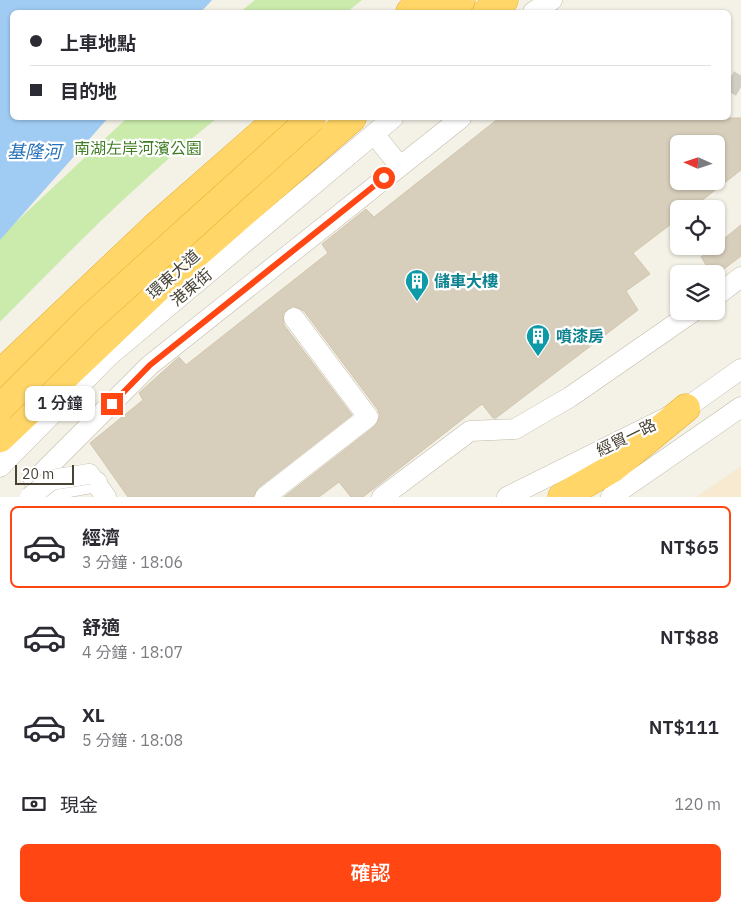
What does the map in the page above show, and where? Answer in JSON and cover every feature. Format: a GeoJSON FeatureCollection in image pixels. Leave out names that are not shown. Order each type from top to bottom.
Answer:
{"type":"FeatureCollection","features":[{"type":"Feature","properties":{"kind":"highway"},"geometry":{"type":"LineString","coordinates":[[412,10],[425,0]]}},
{"type":"Feature","properties":{"kind":"highway"},"geometry":{"type":"LineString","coordinates":[[490,10],[504,0]]}},
{"type":"Feature","properties":{"kind":"highway"},"geometry":{"type":"LineString","coordinates":[[0,374],[155,226],[277,120]]}},
{"type":"Feature","properties":{"kind":"highway"},"geometry":{"type":"LineString","coordinates":[[0,408],[88,320],[310,120]]}},
{"type":"Feature","properties":{"kind":"highway","name":"環東大道"},"geometry":{"type":"LineString","coordinates":[[0,438],[164,282],[350,120]]}},
{"type":"Feature","properties":{"kind":"highway"},"geometry":{"type":"LineString","coordinates":[[562,497],[613,468],[686,408]]}},
{"type":"Feature","properties":{"kind":"street"},"geometry":{"type":"LineString","coordinates":[[536,10],[552,0]]}},
{"type":"Feature","properties":{"kind":"street"},"geometry":{"type":"LineString","coordinates":[[0,388],[62,321],[224,181],[300,132],[325,120]]}},
{"type":"Feature","properties":{"kind":"street","name":"港東街"},"geometry":{"type":"LineString","coordinates":[[0,467],[109,356],[391,120]]}},
{"type":"Feature","properties":{"kind":"street"},"geometry":{"type":"LineString","coordinates":[[32,489],[150,365],[399,165],[458,120]]}},
{"type":"Feature","properties":{"kind":"street"},"geometry":{"type":"LineString","coordinates":[[374,134],[399,165]]}},
{"type":"Feature","properties":{"kind":"street"},"geometry":{"type":"LineString","coordinates":[[725,289],[741,277]]}},
{"type":"Feature","properties":{"kind":"street"},"geometry":{"type":"LineString","coordinates":[[264,497],[368,417],[294,318]]}},
{"type":"Feature","properties":{"kind":"street"},"geometry":{"type":"LineString","coordinates":[[382,497],[470,431],[515,429],[570,397],[681,320]]}},
{"type":"Feature","properties":{"kind":"street","name":"經貿一路"},"geometry":{"type":"LineString","coordinates":[[507,497],[686,408],[741,369]]}},
{"type":"Feature","properties":{"kind":"street"},"geometry":{"type":"LineString","coordinates":[[611,497],[741,407]]}},
{"type":"Feature","properties":{"kind":"street"},"geometry":{"type":"LineString","coordinates":[[32,489],[51,480],[95,484]]}},
{"type":"Feature","properties":{"kind":"street"},"geometry":{"type":"LineString","coordinates":[[52,497],[64,488],[95,484]]}},
{"type":"Feature","properties":{"kind":"shaded area"},"geometry":{"type":"Polygon","coordinates":[[[741,466],[741,497],[696,497],[741,466]]]}},
{"type":"Feature","properties":{"kind":"green space"},"geometry":{"type":"Polygon","coordinates":[[[255,0],[362,0],[350,10],[242,10],[255,0]]]}},
{"type":"Feature","properties":{"kind":"green space","name":"南湖左岸河濱公園"},"geometry":{"type":"Polygon","coordinates":[[[125,120],[215,120],[160,166],[52,269],[0,322],[0,237],[125,120]]]}},
{"type":"Feature","properties":{"kind":"water","name":"基隆河"},"geometry":{"type":"Polygon","coordinates":[[[0,0],[212,0],[203,10],[10,10],[10,120],[106,120],[0,240],[0,0]]]}},
{"type":"Feature","properties":{"kind":"building","name":"儲車大樓"},"geometry":{"type":"Polygon","coordinates":[[[731,118],[741,118],[741,170],[725,182],[725,135],[670,135],[670,190],[715,190],[703,200],[670,200],[670,225],[633,253],[650,274],[626,291],[638,310],[496,418],[493,418],[482,404],[363,497],[351,497],[339,482],[319,497],[284,497],[375,426],[380,416],[378,410],[304,311],[293,306],[283,313],[284,325],[352,415],[258,488],[253,497],[128,497],[90,443],[143,400],[139,393],[179,357],[186,365],[328,253],[322,244],[366,209],[374,217],[496,120],[731,120],[731,118]]]}},
{"type":"Feature","properties":{"kind":"building"},"geometry":{"type":"Polygon","coordinates":[[[741,225],[741,256],[725,268],[725,265],[706,265],[701,257],[704,255],[725,255],[725,238],[741,225]]]}},
{"type":"Feature","properties":{"kind":"tunnel"},"geometry":{"type":"LineString","coordinates":[[731,81],[741,87]]}},
{"type":"Feature","properties":{"kind":"place","name":"儲車大樓"},"geometry":{"type":"Point","coordinates":[417,302]}},
{"type":"Feature","properties":{"kind":"place","name":"噴漆房"},"geometry":{"type":"Point","coordinates":[538,357]}},
{"type":"Feature","properties":{"kind":"route"},"geometry":{"type":"LineString","coordinates":[[112,404],[150,365],[384,178]]}}]}
